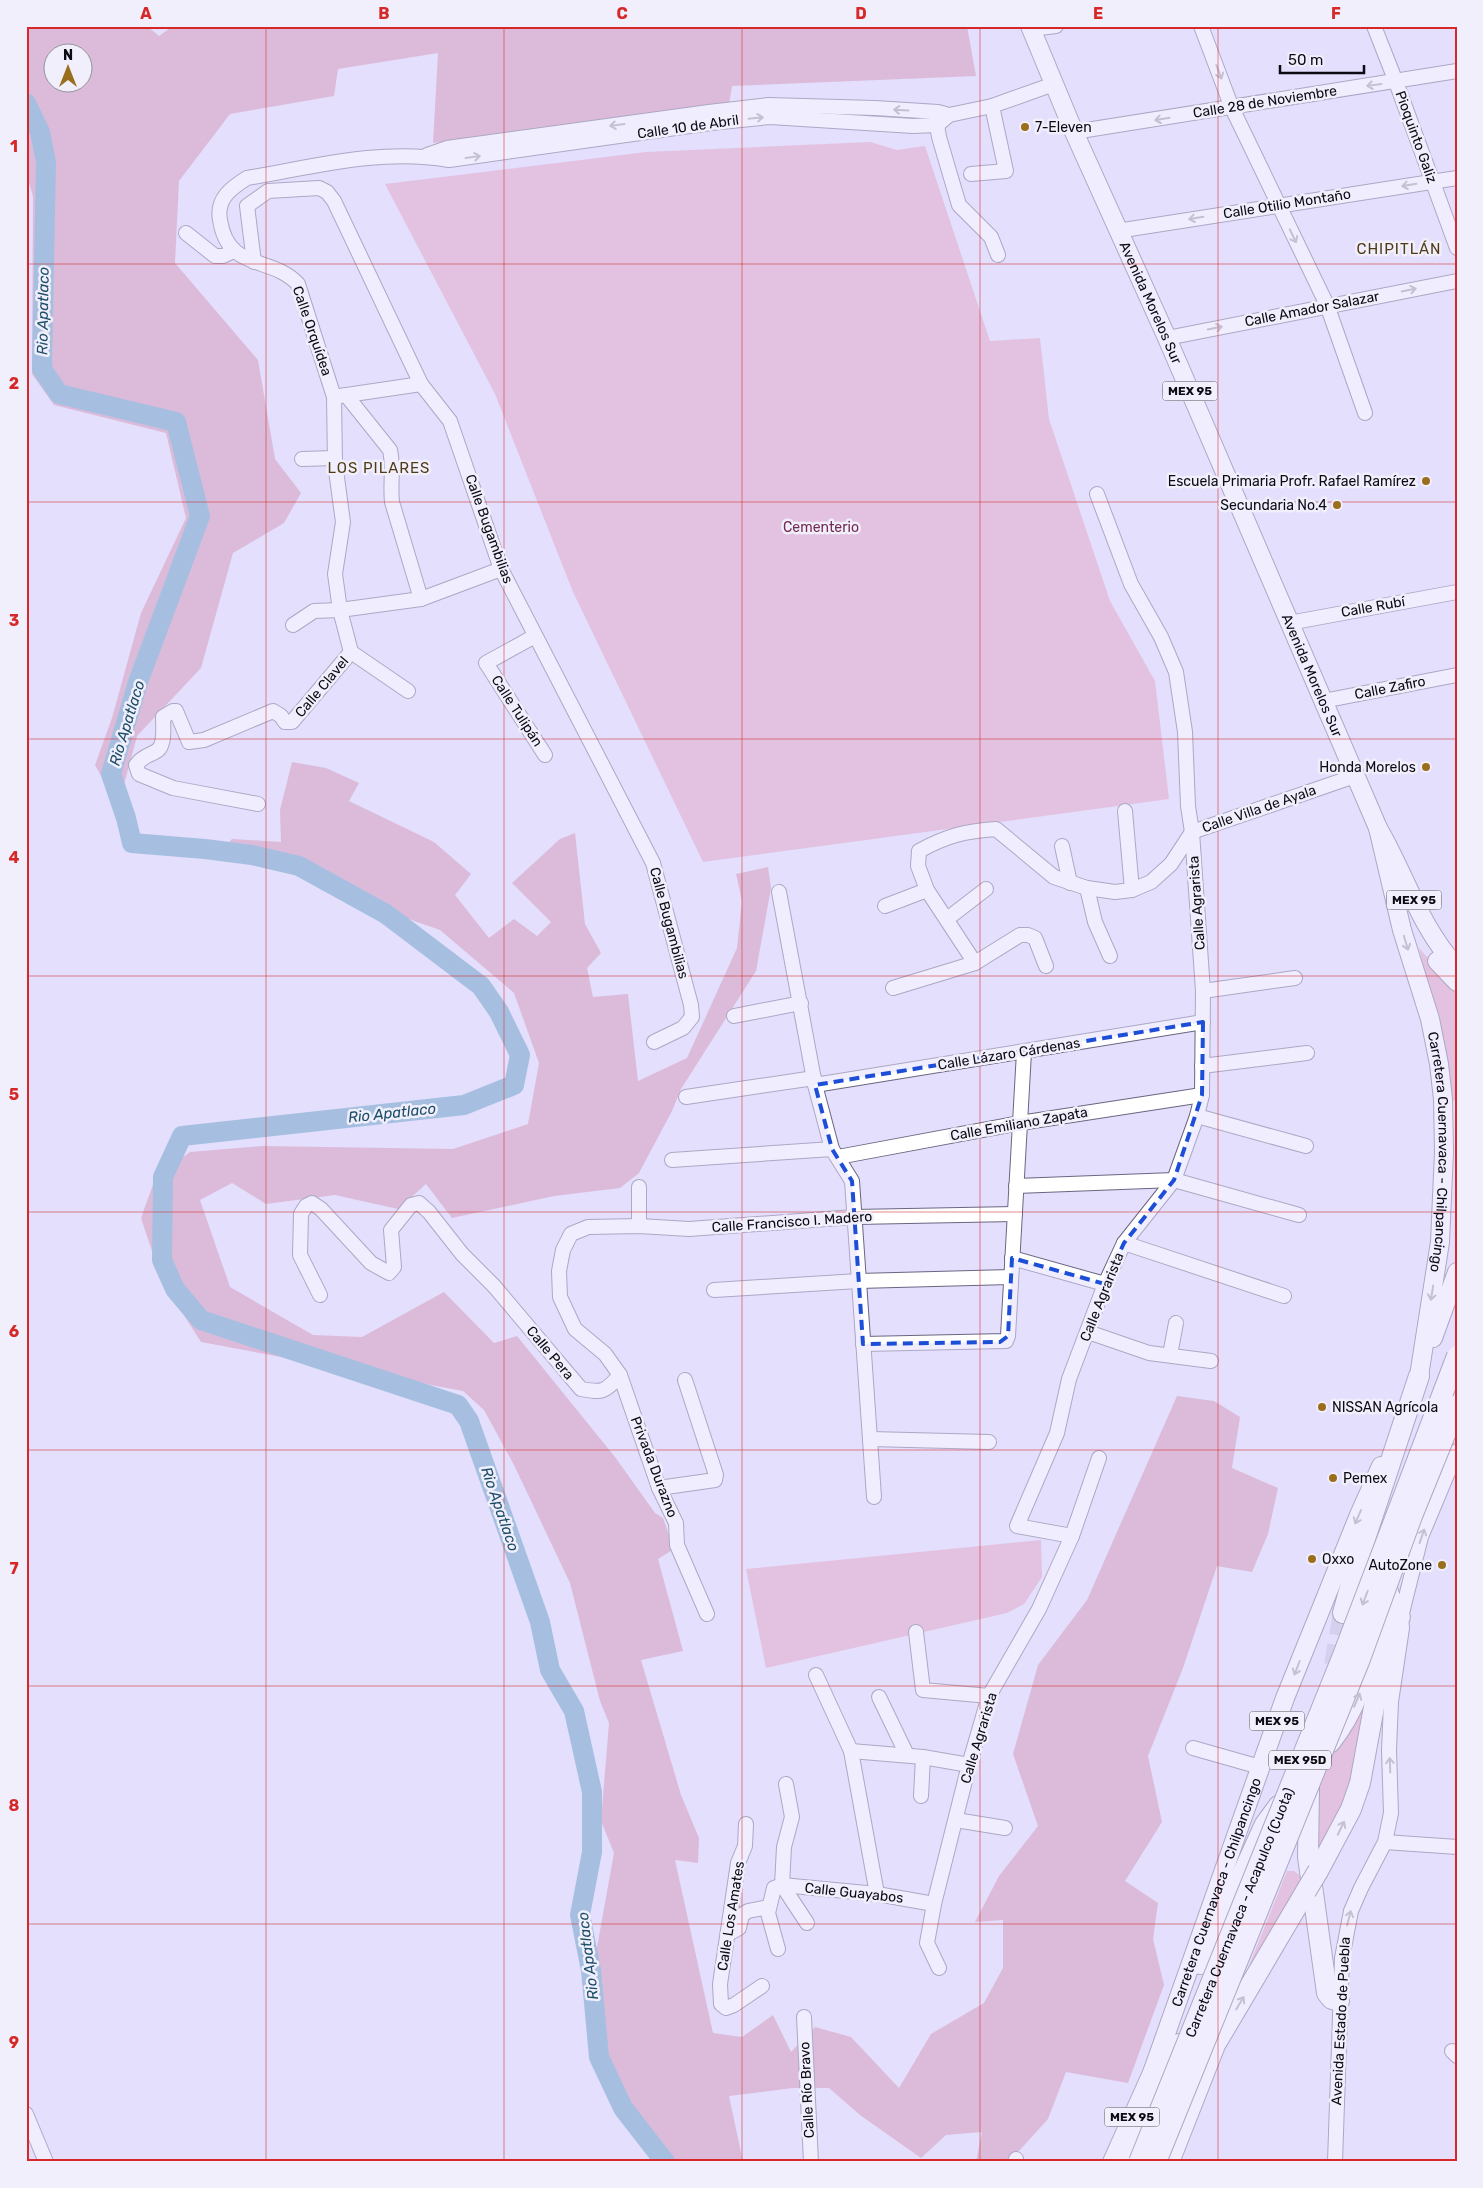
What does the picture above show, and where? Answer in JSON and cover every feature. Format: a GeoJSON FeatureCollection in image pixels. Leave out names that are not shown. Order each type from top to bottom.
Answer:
{"type":"FeatureCollection","features":[{"type":"Feature","properties":{"kind":"highway","name":"Carretera Cuernavaca - Acapulco (Cuota)"},"geometry":{"type":"LineString","coordinates":[[1139,2162],[1342,1658],[1457,1356]]}},
{"type":"Feature","properties":{"kind":"highway"},"geometry":{"type":"LineString","coordinates":[[1343,1613],[1356,1566],[1419,1376]]}},
{"type":"Feature","properties":{"kind":"highway","name":"Carretera Cuernavaca - Acapulco (Cuota)"},"geometry":{"type":"LineString","coordinates":[[1156,2162],[1360,1659],[1412,1516],[1457,1405]]}},
{"type":"Feature","properties":{"kind":"highway"},"geometry":{"type":"LineString","coordinates":[[1169,2162],[1215,2045],[1318,1871],[1351,1809],[1360,1783],[1383,1658],[1388,1592]]}},
{"type":"Feature","properties":{"kind":"highway"},"geometry":{"type":"LineString","coordinates":[[1129,2162],[1151,2102],[1172,2054],[1215,1986],[1240,1940],[1280,1857],[1310,1778],[1308,1857],[1328,1993],[1332,1999],[1339,2001]]}},
{"type":"Feature","properties":{"kind":"main road","name":"Avenida Morelos Sur"},"geometry":{"type":"LineString","coordinates":[[1031,28],[1074,132],[1117,231],[1167,338],[1378,828]]}},
{"type":"Feature","properties":{"kind":"main road","name":"MEX 95"},"geometry":{"type":"LineString","coordinates":[[1378,828],[1401,870],[1424,920],[1440,947],[1457,967]]}},
{"type":"Feature","properties":{"kind":"main road","name":"Carretera Cuernavaca - Chilpancingo"},"geometry":{"type":"LineString","coordinates":[[1152,2073],[1260,1767],[1321,1607],[1419,1376],[1440,1242],[1444,1168],[1443,1099],[1439,1064],[1430,1018],[1402,930],[1378,828]]}},
{"type":"Feature","properties":{"kind":"main road"},"geometry":{"type":"LineString","coordinates":[[1401,870],[1434,922],[1457,950]]}},
{"type":"Feature","properties":{"kind":"main road"},"geometry":{"type":"LineString","coordinates":[[1394,893],[1431,956],[1457,982]]}},
{"type":"Feature","properties":{"kind":"main road","name":"MEX 95"},"geometry":{"type":"LineString","coordinates":[[1419,1376],[1457,1272]]}},
{"type":"Feature","properties":{"kind":"main road","name":"Carretera Cuernavaca - Chilpancingo"},"geometry":{"type":"LineString","coordinates":[[1112,2162],[1264,1824],[1330,1743],[1351,1714],[1366,1676],[1388,1592],[1399,1532],[1409,1495],[1432,1450],[1457,1417]]}},
{"type":"Feature","properties":{"kind":"main road"},"geometry":{"type":"LineString","coordinates":[[1388,1592],[1401,1617]]}},
{"type":"Feature","properties":{"kind":"street"},"geometry":{"type":"LineString","coordinates":[[1031,28],[1056,26]]}},
{"type":"Feature","properties":{"kind":"street"},"geometry":{"type":"LineString","coordinates":[[1201,26],[1232,108],[1327,305],[1365,413]]}},
{"type":"Feature","properties":{"kind":"street","name":"Pioquinto Galiz"},"geometry":{"type":"LineString","coordinates":[[1374,26],[1457,248]]}},
{"type":"Feature","properties":{"kind":"street","name":"Calle 28 de Noviembre"},"geometry":{"type":"LineString","coordinates":[[1074,132],[1457,72]]}},
{"type":"Feature","properties":{"kind":"street","name":"Calle 10 de Abril"},"geometry":{"type":"LineString","coordinates":[[234,251],[224,238],[219,218],[220,203],[230,188],[247,178],[385,155],[425,156],[449,160],[711,123],[770,117],[913,126],[941,117],[992,106],[1054,84]]}},
{"type":"Feature","properties":{"kind":"street"},"geometry":{"type":"LineString","coordinates":[[971,174],[1006,171],[992,106]]}},
{"type":"Feature","properties":{"kind":"street"},"geometry":{"type":"LineString","coordinates":[[941,117],[959,205],[990,237],[998,255]]}},
{"type":"Feature","properties":{"kind":"street","name":"Calle Otilio Montaño"},"geometry":{"type":"LineString","coordinates":[[1117,231],[1457,178]]}},
{"type":"Feature","properties":{"kind":"street","name":"Calle Bugambilias"},"geometry":{"type":"LineString","coordinates":[[254,262],[248,206],[268,191],[319,188],[327,192],[334,201],[421,384],[450,421],[501,569],[653,862],[691,1004],[692,1017],[683,1028],[654,1042]]}},
{"type":"Feature","properties":{"kind":"street"},"geometry":{"type":"LineString","coordinates":[[186,233],[215,256],[223,256],[234,251],[254,262]]}},
{"type":"Feature","properties":{"kind":"street","name":"Calle Orquídea"},"geometry":{"type":"LineString","coordinates":[[254,262],[289,274],[298,284],[340,396],[390,450],[393,461],[392,502],[421,599]]}},
{"type":"Feature","properties":{"kind":"street","name":"Calle Amador Salazar"},"geometry":{"type":"LineString","coordinates":[[1167,338],[1327,305],[1457,281]]}},
{"type":"Feature","properties":{"kind":"street"},"geometry":{"type":"LineString","coordinates":[[340,396],[421,384]]}},
{"type":"Feature","properties":{"kind":"street","name":"Calle Clavel"},"geometry":{"type":"LineString","coordinates":[[340,396],[335,458],[343,522],[335,574],[340,610],[351,652],[404,688]]}},
{"type":"Feature","properties":{"kind":"street"},"geometry":{"type":"LineString","coordinates":[[302,459],[335,458]]}},
{"type":"Feature","properties":{"kind":"street","name":"Calle Agrarista"},"geometry":{"type":"LineString","coordinates":[[939,1968],[927,1943],[934,1904],[969,1765],[989,1696],[1039,1609],[1072,1536],[1017,1526],[1057,1433],[1069,1379],[1105,1284],[1124,1243],[1174,1180],[1202,1095],[1203,991],[1192,832],[1188,806],[1185,732],[1176,672],[1161,637],[1131,584],[1097,494]]}},
{"type":"Feature","properties":{"kind":"street"},"geometry":{"type":"LineString","coordinates":[[293,625],[314,611],[340,610],[421,599],[501,569]]}},
{"type":"Feature","properties":{"kind":"street","name":"Calle Rubí"},"geometry":{"type":"LineString","coordinates":[[1289,622],[1457,592]]}},
{"type":"Feature","properties":{"kind":"street","name":"Calle Tulipán"},"geometry":{"type":"LineString","coordinates":[[535,636],[486,662],[546,755]]}},
{"type":"Feature","properties":{"kind":"street","name":"Calle Clavel"},"geometry":{"type":"LineString","coordinates":[[258,804],[173,788],[139,774],[136,765],[142,757],[158,750],[162,743],[163,717],[173,711],[180,718],[190,742],[204,740],[273,712],[281,716],[285,722],[292,722],[351,652]]}},
{"type":"Feature","properties":{"kind":"street","name":"Calle Zafiro"},"geometry":{"type":"LineString","coordinates":[[1323,701],[1457,675]]}},
{"type":"Feature","properties":{"kind":"street","name":"Calle Villa de Ayala"},"geometry":{"type":"LineString","coordinates":[[975,962],[927,890],[918,866],[919,851],[941,839],[968,831],[996,829],[1054,877],[1088,888],[1115,892],[1132,890],[1151,882],[1171,864],[1192,832],[1355,776]]}},
{"type":"Feature","properties":{"kind":"street"},"geometry":{"type":"LineString","coordinates":[[1125,812],[1132,890]]}},
{"type":"Feature","properties":{"kind":"street"},"geometry":{"type":"LineString","coordinates":[[1062,846],[1070,883]]}},
{"type":"Feature","properties":{"kind":"street"},"geometry":{"type":"LineString","coordinates":[[1088,888],[1095,922],[1110,956]]}},
{"type":"Feature","properties":{"kind":"street"},"geometry":{"type":"LineString","coordinates":[[947,919],[986,889]]}},
{"type":"Feature","properties":{"kind":"street"},"geometry":{"type":"LineString","coordinates":[[885,906],[927,890]]}},
{"type":"Feature","properties":{"kind":"street"},"geometry":{"type":"LineString","coordinates":[[779,892],[814,1082],[835,1153],[852,1182],[874,1497]]}},
{"type":"Feature","properties":{"kind":"street"},"geometry":{"type":"LineString","coordinates":[[893,988],[975,962],[1020,935],[1028,934],[1035,938],[1046,966]]}},
{"type":"Feature","properties":{"kind":"street"},"geometry":{"type":"LineString","coordinates":[[1203,991],[1295,978]]}},
{"type":"Feature","properties":{"kind":"street"},"geometry":{"type":"LineString","coordinates":[[734,1016],[800,1003]]}},
{"type":"Feature","properties":{"kind":"street","name":"Calle Lázaro Cárdenas"},"geometry":{"type":"LineString","coordinates":[[686,1097],[814,1082],[1024,1052],[1203,1022]]}},
{"type":"Feature","properties":{"kind":"street"},"geometry":{"type":"LineString","coordinates":[[863,1344],[1006,1341],[1008,1336],[1024,1052]]}},
{"type":"Feature","properties":{"kind":"street"},"geometry":{"type":"LineString","coordinates":[[1202,1066],[1307,1053]]}},
{"type":"Feature","properties":{"kind":"street","name":"Calle Emiliano Zapata"},"geometry":{"type":"LineString","coordinates":[[672,1160],[835,1153],[1202,1095]]}},
{"type":"Feature","properties":{"kind":"street"},"geometry":{"type":"LineString","coordinates":[[1196,1116],[1306,1146]]}},
{"type":"Feature","properties":{"kind":"street"},"geometry":{"type":"LineString","coordinates":[[1016,1186],[1174,1180],[1299,1215]]}},
{"type":"Feature","properties":{"kind":"street"},"geometry":{"type":"LineString","coordinates":[[639,1187],[639,1226]]}},
{"type":"Feature","properties":{"kind":"street","name":"Calle Pera"},"geometry":{"type":"LineString","coordinates":[[320,1295],[300,1255],[301,1214],[306,1206],[312,1203],[321,1209],[370,1263],[389,1273],[394,1267],[391,1230],[411,1205],[419,1203],[429,1212],[462,1254],[494,1286],[581,1389],[598,1392],[607,1390],[620,1375]]}},
{"type":"Feature","properties":{"kind":"street","name":"Calle Francisco I. Madero"},"geometry":{"type":"LineString","coordinates":[[620,1375],[604,1354],[575,1329],[560,1297],[559,1271],[563,1250],[571,1234],[588,1227],[639,1226],[688,1229],[854,1217],[1015,1214]]}},
{"type":"Feature","properties":{"kind":"street"},"geometry":{"type":"LineString","coordinates":[[1124,1243],[1284,1296]]}},
{"type":"Feature","properties":{"kind":"street"},"geometry":{"type":"LineString","coordinates":[[1012,1258],[1105,1284]]}},
{"type":"Feature","properties":{"kind":"street"},"geometry":{"type":"LineString","coordinates":[[714,1290],[858,1281],[1011,1276]]}},
{"type":"Feature","properties":{"kind":"street"},"geometry":{"type":"LineString","coordinates":[[1170,1355],[1176,1323]]}},
{"type":"Feature","properties":{"kind":"street"},"geometry":{"type":"LineString","coordinates":[[1088,1332],[1149,1353],[1211,1361]]}},
{"type":"Feature","properties":{"kind":"street","name":"Privada Durazno"},"geometry":{"type":"LineString","coordinates":[[620,1375],[659,1488],[676,1523],[678,1545],[707,1614]]}},
{"type":"Feature","properties":{"kind":"street"},"geometry":{"type":"LineString","coordinates":[[659,1488],[715,1480],[716,1475],[685,1380]]}},
{"type":"Feature","properties":{"kind":"street"},"geometry":{"type":"LineString","coordinates":[[870,1439],[990,1442]]}},
{"type":"Feature","properties":{"kind":"street","name":"Avenida Estado de Puebla"},"geometry":{"type":"LineString","coordinates":[[1335,2162],[1339,2001],[1342,1958],[1351,1911],[1386,1842],[1392,1813],[1389,1750],[1391,1702],[1402,1628],[1401,1617],[1420,1538],[1457,1451]]}},
{"type":"Feature","properties":{"kind":"street"},"geometry":{"type":"LineString","coordinates":[[1072,1536],[1099,1458]]}},
{"type":"Feature","properties":{"kind":"street"},"geometry":{"type":"LineString","coordinates":[[916,1632],[923,1690],[989,1696]]}},
{"type":"Feature","properties":{"kind":"street"},"geometry":{"type":"LineString","coordinates":[[816,1675],[851,1752],[877,1894]]}},
{"type":"Feature","properties":{"kind":"street"},"geometry":{"type":"LineString","coordinates":[[879,1697],[907,1755]]}},
{"type":"Feature","properties":{"kind":"street"},"geometry":{"type":"LineString","coordinates":[[1193,1748],[1260,1767]]}},
{"type":"Feature","properties":{"kind":"street"},"geometry":{"type":"LineString","coordinates":[[851,1752],[907,1755],[969,1765]]}},
{"type":"Feature","properties":{"kind":"street"},"geometry":{"type":"LineString","coordinates":[[921,1796],[923,1757]]}},
{"type":"Feature","properties":{"kind":"street"},"geometry":{"type":"LineString","coordinates":[[778,1948],[768,1907],[778,1887],[784,1847],[792,1817],[786,1784]]}},
{"type":"Feature","properties":{"kind":"street"},"geometry":{"type":"LineString","coordinates":[[956,1820],[1005,1828]]}},
{"type":"Feature","properties":{"kind":"street","name":"Calle Los Amates"},"geometry":{"type":"LineString","coordinates":[[746,1824],[745,1846],[738,1863],[720,1984],[722,2004],[726,2008],[734,2005],[762,1986]]}},
{"type":"Feature","properties":{"kind":"street"},"geometry":{"type":"LineString","coordinates":[[1386,1842],[1457,1847]]}},
{"type":"Feature","properties":{"kind":"street"},"geometry":{"type":"LineString","coordinates":[[778,1887],[807,1923]]}},
{"type":"Feature","properties":{"kind":"street","name":"Calle Guayabos"},"geometry":{"type":"LineString","coordinates":[[778,1887],[877,1894],[934,1904]]}},
{"type":"Feature","properties":{"kind":"street"},"geometry":{"type":"LineString","coordinates":[[728,1934],[739,1928],[742,1915],[748,1911],[768,1907]]}},
{"type":"Feature","properties":{"kind":"street","name":"Calle Río Bravo"},"geometry":{"type":"LineString","coordinates":[[804,2017],[811,2162]]}},
{"type":"Feature","properties":{"kind":"street"},"geometry":{"type":"LineString","coordinates":[[26,2114],[46,2162]]}},
{"type":"Feature","properties":{"kind":"highlighted area"},"geometry":{"type":"Polygon","coordinates":[[[1203,1022],[1202,1095],[1174,1180],[1124,1243],[1105,1284],[1012,1258],[1008,1336],[1000,1342],[863,1344],[852,1181],[832,1149],[815,1085],[1203,1022]]]}},
{"type":"Feature","properties":{"kind":"green space","name":"Cementerio"},"geometry":{"type":"Polygon","coordinates":[[[870,142],[897,150],[925,146],[990,341],[1040,338],[1049,419],[1110,601],[1155,681],[1169,799],[703,862],[573,592],[495,394],[385,184],[646,152],[870,142]]]}},
{"type":"Feature","properties":{"kind":"green space"},"geometry":{"type":"Polygon","coordinates":[[[1419,948],[1457,991],[1457,1100],[1451,1101],[1419,948]]]}},
{"type":"Feature","properties":{"kind":"green space"},"geometry":{"type":"Polygon","coordinates":[[[1041,1540],[1042,1577],[1024,1604],[1007,1613],[766,1668],[746,1569],[1041,1540]]]}},
{"type":"Feature","properties":{"kind":"green space"},"geometry":{"type":"Polygon","coordinates":[[[1374,1673],[1352,1781],[1337,1819],[1317,1859],[1316,1774],[1374,1673]]]}},
{"type":"Feature","properties":{"kind":"green space"},"geometry":{"type":"Polygon","coordinates":[[[1287,1871],[1294,1871],[1303,1878],[1245,1976],[1287,1871]]]}},
{"type":"Feature","properties":{"kind":"shaded area"},"geometry":{"type":"Polygon","coordinates":[[[26,26],[147,26],[159,36],[173,26],[967,26],[976,76],[732,86],[729,105],[608,124],[433,143],[438,53],[338,69],[334,96],[230,114],[179,181],[175,263],[258,360],[275,459],[301,493],[284,523],[233,553],[201,668],[137,736],[118,807],[95,765],[112,718],[141,613],[186,518],[166,433],[54,405],[32,374],[33,197],[26,171],[26,26]]]}},
{"type":"Feature","properties":{"kind":"shaded area"},"geometry":{"type":"Polygon","coordinates":[[[292,762],[326,768],[359,783],[349,801],[434,842],[471,874],[455,895],[489,938],[514,919],[537,936],[551,922],[512,883],[560,839],[575,833],[585,924],[601,953],[587,968],[593,997],[628,994],[638,1081],[687,1058],[737,948],[742,901],[736,874],[768,867],[771,888],[756,971],[681,1089],[672,1111],[639,1173],[620,1188],[554,1196],[452,1218],[426,1184],[398,1209],[335,1195],[266,1204],[232,1183],[200,1200],[230,1287],[313,1335],[362,1337],[444,1292],[494,1343],[517,1336],[615,1457],[655,1513],[663,1518],[674,1549],[658,1559],[683,1651],[641,1660],[681,1795],[699,1838],[698,1863],[675,1860],[713,2033],[742,2037],[773,2015],[791,2052],[815,2027],[851,2037],[899,2088],[931,2034],[984,2003],[1003,1968],[1003,1920],[975,1922],[999,1876],[1038,1826],[1013,1754],[1038,1665],[1087,1600],[1177,1396],[1214,1401],[1240,1417],[1232,1468],[1278,1488],[1268,1534],[1252,1572],[1217,1566],[1183,1668],[1148,1756],[1162,1822],[1125,1881],[1158,1903],[1153,1939],[1164,1985],[1128,2083],[1066,2072],[1048,2119],[1009,2162],[976,2162],[982,2132],[946,2135],[921,2158],[860,2115],[829,2088],[793,2088],[729,2096],[743,2162],[665,2162],[616,2093],[590,1986],[614,1853],[601,1821],[609,1723],[600,1701],[570,1583],[514,1465],[484,1410],[463,1391],[201,1342],[162,1281],[141,1218],[156,1176],[190,1152],[262,1146],[453,1149],[528,1124],[539,1063],[514,993],[440,930],[383,910],[238,849],[225,846],[232,839],[281,842],[280,810],[292,762]]]}},
{"type":"Feature","properties":{"kind":"waterway","name":"Rio Apatlaco"},"geometry":{"type":"LineString","coordinates":[[26,103],[40,132],[46,162],[42,369],[59,394],[176,422],[200,516],[138,682],[111,774],[126,818],[132,843],[252,855],[299,866],[386,914],[481,986],[499,1012],[520,1055],[514,1085],[464,1105],[182,1136],[163,1177],[162,1260],[175,1289],[201,1320],[458,1405],[469,1421],[540,1622],[550,1670],[574,1711],[592,1792],[592,1852],[580,1915],[591,1970],[599,2057],[623,2108],[665,2162]]}},
{"type":"Feature","properties":{"kind":"tunnel"},"geometry":{"type":"LineString","coordinates":[[1334,1665],[1343,1613]]}},
{"type":"Feature","properties":{"kind":"place","name":"7-Eleven"},"geometry":{"type":"Point","coordinates":[1025,127]}},
{"type":"Feature","properties":{"kind":"place","name":"Escuela Primaria Profr. Rafael Ramírez"},"geometry":{"type":"Point","coordinates":[1426,481]}},
{"type":"Feature","properties":{"kind":"place","name":"Secundaria No.4"},"geometry":{"type":"Point","coordinates":[1337,505]}},
{"type":"Feature","properties":{"kind":"place","name":"Honda Morelos"},"geometry":{"type":"Point","coordinates":[1426,767]}},
{"type":"Feature","properties":{"kind":"place","name":"NISSAN Agrícola"},"geometry":{"type":"Point","coordinates":[1322,1407]}},
{"type":"Feature","properties":{"kind":"place","name":"Pemex"},"geometry":{"type":"Point","coordinates":[1333,1478]}},
{"type":"Feature","properties":{"kind":"place","name":"Oxxo"},"geometry":{"type":"Point","coordinates":[1312,1559]}},
{"type":"Feature","properties":{"kind":"place","name":"AutoZone"},"geometry":{"type":"Point","coordinates":[1442,1565]}},
{"type":"Feature","properties":{"kind":"district","name":"CHIPITLÁN"},"geometry":{"type":"Point","coordinates":[1399,249]}},
{"type":"Feature","properties":{"kind":"district","name":"LOS PILARES"},"geometry":{"type":"Point","coordinates":[379,468]}}]}
